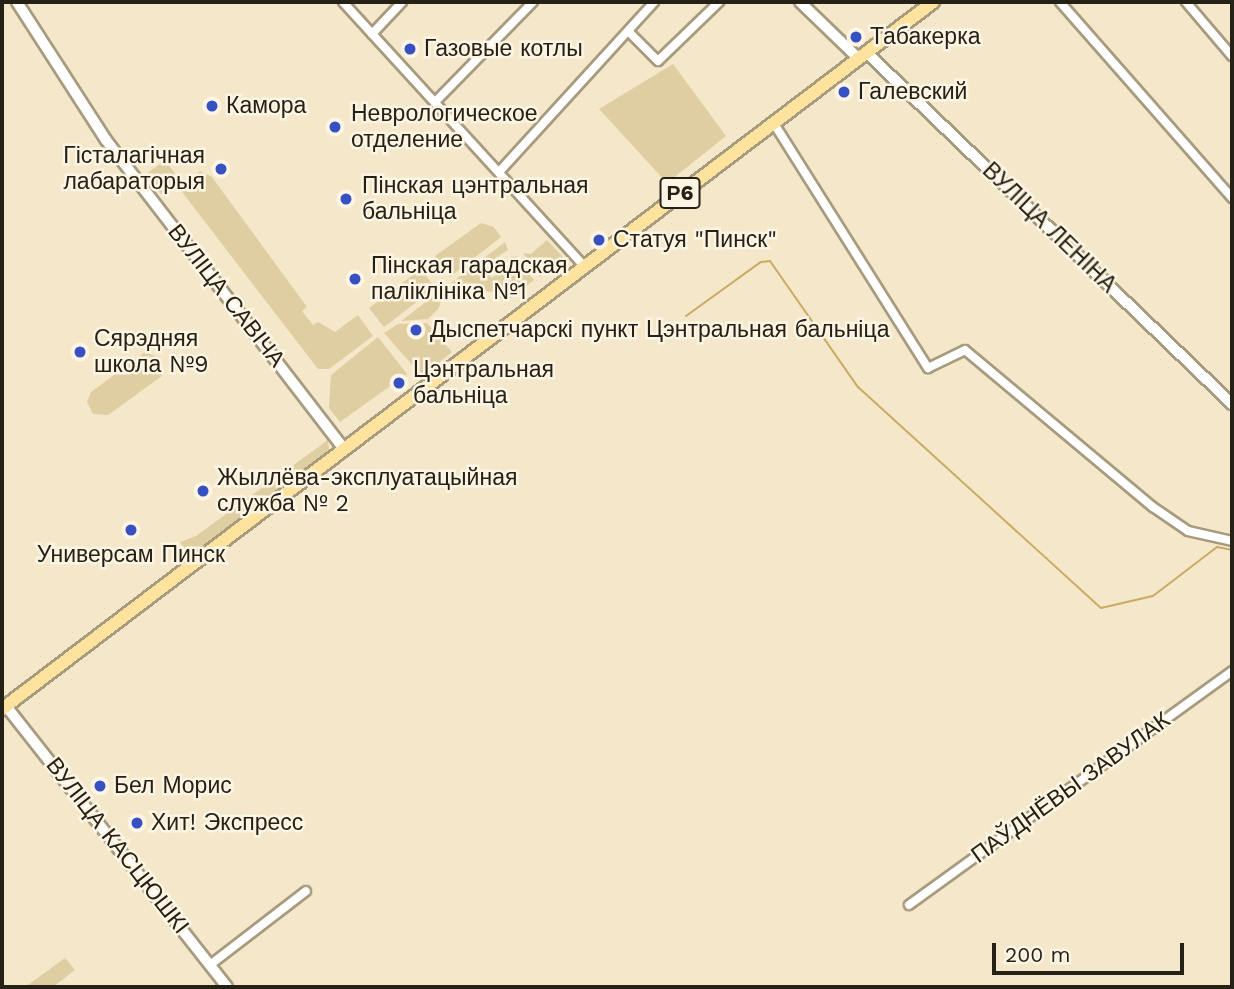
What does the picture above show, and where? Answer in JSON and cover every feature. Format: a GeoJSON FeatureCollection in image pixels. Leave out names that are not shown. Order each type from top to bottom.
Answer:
{"type":"FeatureCollection","features":[{"type":"Feature","properties":{"kind":"main road","name":"Р6"},"geometry":{"type":"LineString","coordinates":[[3,706],[585,267],[858,53],[933,2]]}},
{"type":"Feature","properties":{"kind":"street","name":"ВУЛІЦА САВІЧА"},"geometry":{"type":"LineString","coordinates":[[17,2],[100,131],[344,448]]}},
{"type":"Feature","properties":{"kind":"street"},"geometry":{"type":"LineString","coordinates":[[343,2],[585,267]]}},
{"type":"Feature","properties":{"kind":"street"},"geometry":{"type":"LineString","coordinates":[[372,34],[402,2]]}},
{"type":"Feature","properties":{"kind":"street"},"geometry":{"type":"LineString","coordinates":[[435,102],[533,2]]}},
{"type":"Feature","properties":{"kind":"street"},"geometry":{"type":"LineString","coordinates":[[499,172],[654,2]]}},
{"type":"Feature","properties":{"kind":"street"},"geometry":{"type":"LineString","coordinates":[[629,32],[657,61],[719,2]]}},
{"type":"Feature","properties":{"kind":"street","name":"ВУЛІЦА ЛЕНІНА"},"geometry":{"type":"LineString","coordinates":[[800,2],[858,53],[1232,404]]}},
{"type":"Feature","properties":{"kind":"street"},"geometry":{"type":"LineString","coordinates":[[1060,2],[1232,198]]}},
{"type":"Feature","properties":{"kind":"street"},"geometry":{"type":"LineString","coordinates":[[1186,2],[1232,55]]}},
{"type":"Feature","properties":{"kind":"street"},"geometry":{"type":"LineString","coordinates":[[773,122],[928,368],[965,350],[1153,507],[1188,531],[1232,541]]}},
{"type":"Feature","properties":{"kind":"street","name":"ПАЎДНЁВЫ ЗАВУЛАК"},"geometry":{"type":"LineString","coordinates":[[909,905],[1232,671]]}},
{"type":"Feature","properties":{"kind":"street","name":"ВУЛІЦА КАСЦЮШКІ"},"geometry":{"type":"LineString","coordinates":[[3,706],[227,987]]}},
{"type":"Feature","properties":{"kind":"street"},"geometry":{"type":"LineString","coordinates":[[210,965],[306,891]]}},
{"type":"Feature","properties":{"kind":"shaded area"},"geometry":{"type":"Polygon","coordinates":[[[673,64],[726,136],[667,183],[599,109],[673,64]]]}},
{"type":"Feature","properties":{"kind":"shaded area"},"geometry":{"type":"Polygon","coordinates":[[[165,160],[179,179],[161,194],[145,175],[165,160]]]}},
{"type":"Feature","properties":{"kind":"shaded area"},"geometry":{"type":"Polygon","coordinates":[[[200,171],[212,177],[307,307],[302,311],[313,325],[318,322],[335,332],[358,315],[373,336],[329,369],[318,369],[179,188],[200,171]]]}},
{"type":"Feature","properties":{"kind":"shaded area"},"geometry":{"type":"Polygon","coordinates":[[[481,223],[494,227],[501,237],[450,277],[435,256],[481,223]]]}},
{"type":"Feature","properties":{"kind":"shaded area"},"geometry":{"type":"Polygon","coordinates":[[[547,240],[564,258],[540,277],[523,253],[531,254],[547,240]]]}},
{"type":"Feature","properties":{"kind":"shaded area"},"geometry":{"type":"Polygon","coordinates":[[[505,242],[508,250],[483,266],[492,278],[511,263],[508,258],[516,256],[534,280],[505,302],[494,292],[454,288],[442,296],[439,308],[428,319],[401,321],[505,242]]]}},
{"type":"Feature","properties":{"kind":"shaded area"},"geometry":{"type":"Polygon","coordinates":[[[421,269],[435,288],[384,327],[369,308],[421,269]]]}},
{"type":"Feature","properties":{"kind":"shaded area"},"geometry":{"type":"Polygon","coordinates":[[[427,323],[452,352],[422,376],[384,333],[398,324],[427,323]]]}},
{"type":"Feature","properties":{"kind":"shaded area"},"geometry":{"type":"Polygon","coordinates":[[[378,337],[407,374],[340,422],[329,408],[331,375],[378,337]]]}},
{"type":"Feature","properties":{"kind":"shaded area"},"geometry":{"type":"Polygon","coordinates":[[[145,352],[160,358],[162,376],[108,415],[93,414],[87,402],[91,392],[145,352]]]}},
{"type":"Feature","properties":{"kind":"shaded area"},"geometry":{"type":"Polygon","coordinates":[[[328,440],[329,450],[194,553],[186,551],[180,542],[196,536],[328,440]]]}},
{"type":"Feature","properties":{"kind":"shaded area"},"geometry":{"type":"Polygon","coordinates":[[[65,958],[75,970],[53,987],[25,987],[65,958]]]}},
{"type":"Feature","properties":{"kind":"waterway"},"geometry":{"type":"LineString","coordinates":[[686,316],[761,262],[770,261],[858,387],[1101,608],[1153,596],[1217,547],[1232,550]]}},
{"type":"Feature","properties":{"kind":"place","name":"Табакерка"},"geometry":{"type":"Point","coordinates":[856,37]}},
{"type":"Feature","properties":{"kind":"place","name":"Газовые котлы"},"geometry":{"type":"Point","coordinates":[410,49]}},
{"type":"Feature","properties":{"kind":"place","name":"Галевский"},"geometry":{"type":"Point","coordinates":[844,92]}},
{"type":"Feature","properties":{"kind":"place","name":"Камора"},"geometry":{"type":"Point","coordinates":[212,106]}},
{"type":"Feature","properties":{"kind":"place","name":"Неврологическое отделение"},"geometry":{"type":"Point","coordinates":[335,127]}},
{"type":"Feature","properties":{"kind":"place","name":"Гісталагічная лабараторыя"},"geometry":{"type":"Point","coordinates":[221,169]}},
{"type":"Feature","properties":{"kind":"place","name":"Пінская цэнтральная бальніца"},"geometry":{"type":"Point","coordinates":[346,199]}},
{"type":"Feature","properties":{"kind":"place","name":"Статуя \"Пинск\""},"geometry":{"type":"Point","coordinates":[599,240]}},
{"type":"Feature","properties":{"kind":"place","name":"Пінская гарадская паліклініка №1"},"geometry":{"type":"Point","coordinates":[355,279]}},
{"type":"Feature","properties":{"kind":"place","name":"Дыспетчарскі пункт Цэнтральная бальніца"},"geometry":{"type":"Point","coordinates":[416,330]}},
{"type":"Feature","properties":{"kind":"place","name":"Сярэдняя школа №9"},"geometry":{"type":"Point","coordinates":[80,352]}},
{"type":"Feature","properties":{"kind":"place","name":"Цэнтральная бальніца"},"geometry":{"type":"Point","coordinates":[399,383]}},
{"type":"Feature","properties":{"kind":"place","name":"Жыллёва-эксплуатацыйная служба № 2"},"geometry":{"type":"Point","coordinates":[203,491]}},
{"type":"Feature","properties":{"kind":"place","name":"Универсам Пинск"},"geometry":{"type":"Point","coordinates":[131,530]}},
{"type":"Feature","properties":{"kind":"place","name":"Бел Морис"},"geometry":{"type":"Point","coordinates":[100,786]}},
{"type":"Feature","properties":{"kind":"place","name":"Хит! Экспресс"},"geometry":{"type":"Point","coordinates":[137,823]}}]}
